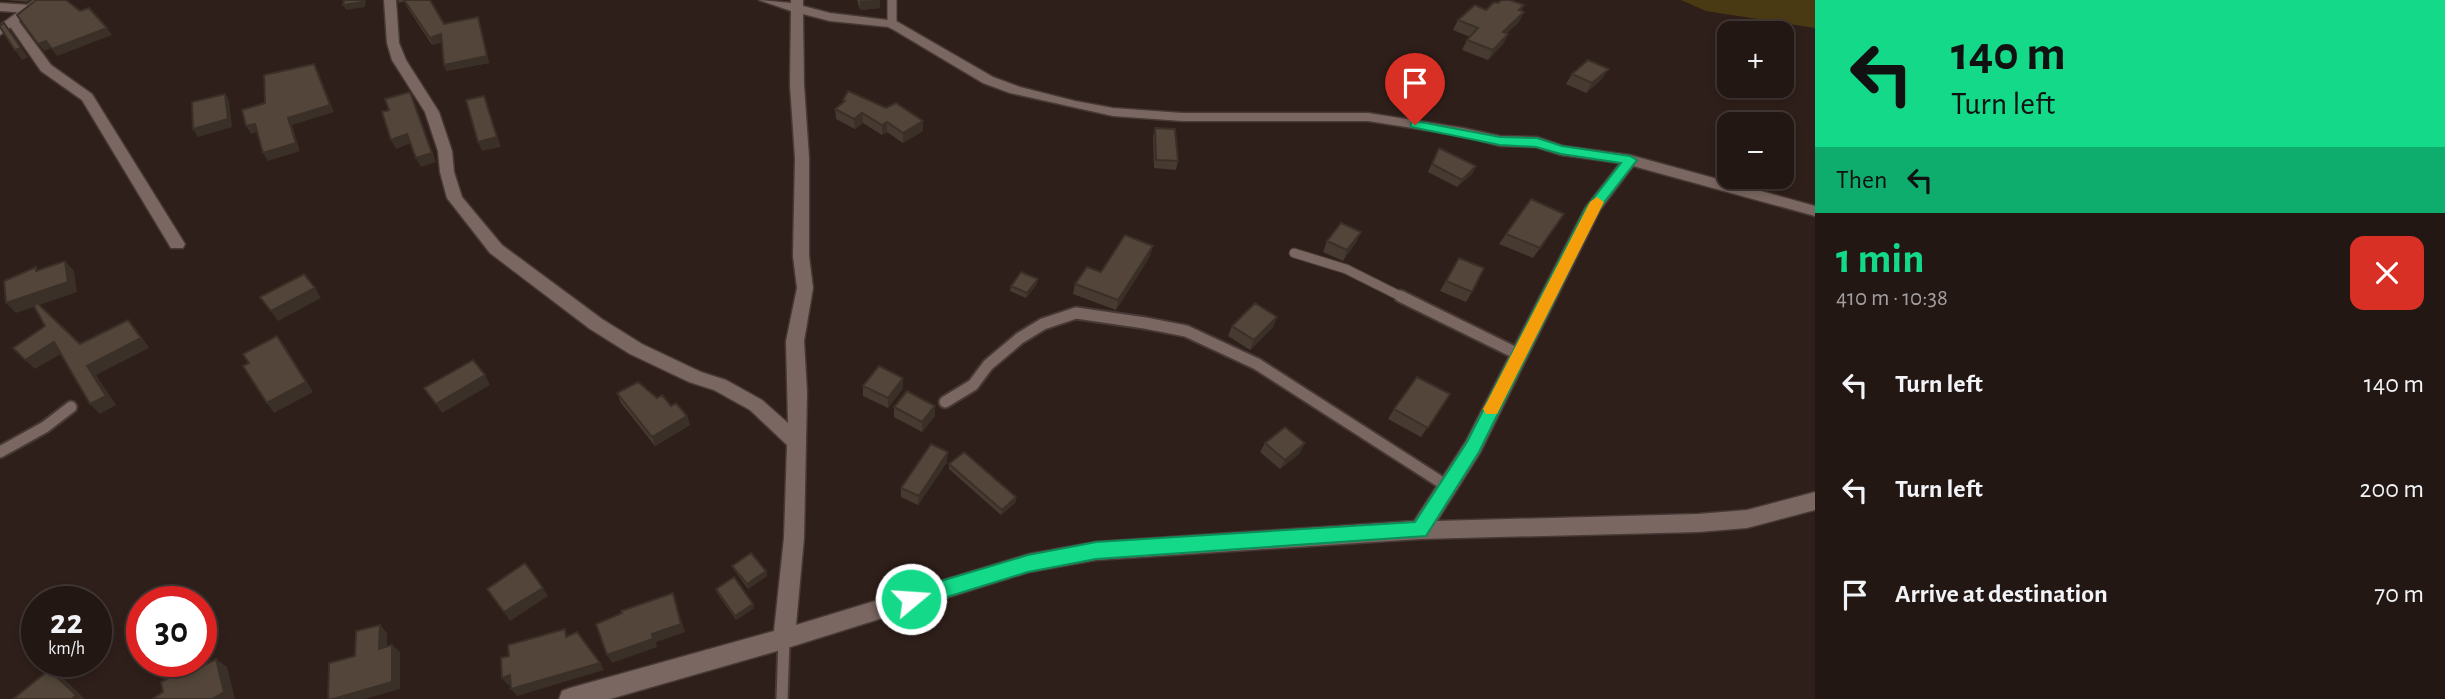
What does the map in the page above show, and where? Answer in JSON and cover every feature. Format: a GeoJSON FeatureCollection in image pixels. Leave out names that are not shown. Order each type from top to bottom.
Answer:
{"type":"FeatureCollection","features":[{"type":"Feature","properties":{"kind":"street"},"geometry":{"type":"LineString","coordinates":[[0,31],[42,0]]}},
{"type":"Feature","properties":{"kind":"street"},"geometry":{"type":"LineString","coordinates":[[390,0],[393,43],[399,60],[432,112],[445,152],[454,198],[496,249],[596,324],[636,349],[695,377],[720,385],[757,405],[796,442]]}},
{"type":"Feature","properties":{"kind":"street"},"geometry":{"type":"LineString","coordinates":[[765,0],[892,24],[988,80],[1015,90],[1088,107],[1182,117],[1368,117],[1463,132],[1500,141],[1537,142],[1561,150],[1630,160],[1815,211]]}},
{"type":"Feature","properties":{"kind":"street"},"geometry":{"type":"LineString","coordinates":[[784,639],[794,538],[798,392],[795,341],[805,288],[801,256],[802,158],[796,5]]}},
{"type":"Feature","properties":{"kind":"street"},"geometry":{"type":"LineString","coordinates":[[0,7],[30,9]]}},
{"type":"Feature","properties":{"kind":"street"},"geometry":{"type":"LineString","coordinates":[[13,22],[46,68],[87,97],[177,244]]}},
{"type":"Feature","properties":{"kind":"street"},"geometry":{"type":"LineString","coordinates":[[1420,530],[1473,447],[1593,208],[1630,160]]}},
{"type":"Feature","properties":{"kind":"street"},"geometry":{"type":"LineString","coordinates":[[570,699],[784,639],[1008,569],[1096,551],[1420,530],[1698,523],[1747,519],[1815,501]]}},
{"type":"Feature","properties":{"kind":"lane"},"geometry":{"type":"LineString","coordinates":[[892,0],[892,24]]}},
{"type":"Feature","properties":{"kind":"lane"},"geometry":{"type":"LineString","coordinates":[[1294,253],[1346,269],[1518,354]]}},
{"type":"Feature","properties":{"kind":"lane"},"geometry":{"type":"LineString","coordinates":[[945,402],[973,385],[988,365],[1020,338],[1042,324],[1076,313],[1158,326],[1186,331],[1256,364],[1447,486]]}},
{"type":"Feature","properties":{"kind":"lane"},"geometry":{"type":"LineString","coordinates":[[0,452],[45,427],[71,407]]}},
{"type":"Feature","properties":{"kind":"lane"},"geometry":{"type":"LineString","coordinates":[[782,699],[784,639]]}},
{"type":"Feature","properties":{"kind":"shaded area"},"geometry":{"type":"Polygon","coordinates":[[[1681,0],[1815,0],[1815,28],[1794,25],[1794,21],[1770,21],[1706,11],[1681,0]]]}},
{"type":"Feature","properties":{"kind":"building"},"geometry":{"type":"Polygon","coordinates":[[[36,0],[66,0],[80,11],[89,8],[107,28],[52,49],[46,41],[38,44],[17,15],[36,0]]]}},
{"type":"Feature","properties":{"kind":"building"},"geometry":{"type":"Polygon","coordinates":[[[344,0],[363,0],[363,2],[343,5],[344,0]]]}},
{"type":"Feature","properties":{"kind":"building"},"geometry":{"type":"Polygon","coordinates":[[[404,0],[430,0],[444,24],[478,17],[487,56],[444,65],[441,34],[430,38],[404,0]]]}},
{"type":"Feature","properties":{"kind":"building"},"geometry":{"type":"Polygon","coordinates":[[[1502,0],[1524,5],[1519,10],[1524,12],[1503,32],[1508,34],[1493,50],[1467,40],[1478,28],[1458,20],[1475,5],[1486,10],[1494,2],[1502,0]]]}},
{"type":"Feature","properties":{"kind":"building"},"geometry":{"type":"Polygon","coordinates":[[[4,23],[21,48],[15,50],[0,27],[4,23]]]}},
{"type":"Feature","properties":{"kind":"building"},"geometry":{"type":"Polygon","coordinates":[[[1588,60],[1609,69],[1592,83],[1572,74],[1588,60]]]}},
{"type":"Feature","properties":{"kind":"building"},"geometry":{"type":"Polygon","coordinates":[[[314,64],[330,105],[288,118],[296,143],[263,153],[255,124],[246,126],[242,110],[265,103],[264,75],[314,64]]]}},
{"type":"Feature","properties":{"kind":"building"},"geometry":{"type":"Polygon","coordinates":[[[848,91],[886,108],[896,103],[923,121],[903,133],[887,122],[882,125],[862,113],[854,119],[835,109],[845,101],[843,100],[848,91]]]}},
{"type":"Feature","properties":{"kind":"building"},"geometry":{"type":"Polygon","coordinates":[[[410,92],[432,153],[416,158],[407,134],[391,140],[382,112],[389,110],[385,99],[410,92]]]}},
{"type":"Feature","properties":{"kind":"building"},"geometry":{"type":"Polygon","coordinates":[[[225,94],[228,119],[193,129],[192,102],[225,94]]]}},
{"type":"Feature","properties":{"kind":"building"},"geometry":{"type":"Polygon","coordinates":[[[484,96],[497,137],[478,142],[466,100],[484,96]]]}},
{"type":"Feature","properties":{"kind":"building"},"geometry":{"type":"Polygon","coordinates":[[[1155,128],[1175,129],[1178,161],[1156,160],[1155,128]]]}},
{"type":"Feature","properties":{"kind":"building"},"geometry":{"type":"Polygon","coordinates":[[[1439,148],[1476,166],[1462,180],[1432,164],[1439,148]]]}},
{"type":"Feature","properties":{"kind":"building"},"geometry":{"type":"Polygon","coordinates":[[[1531,199],[1564,214],[1540,248],[1506,234],[1531,199]]]}},
{"type":"Feature","properties":{"kind":"building"},"geometry":{"type":"Polygon","coordinates":[[[1341,223],[1361,232],[1347,250],[1327,241],[1341,223]]]}},
{"type":"Feature","properties":{"kind":"building"},"geometry":{"type":"Polygon","coordinates":[[[1125,235],[1153,246],[1118,300],[1075,284],[1087,267],[1101,272],[1125,235]]]}},
{"type":"Feature","properties":{"kind":"building"},"geometry":{"type":"Polygon","coordinates":[[[1459,258],[1484,268],[1472,292],[1446,281],[1459,258]]]}},
{"type":"Feature","properties":{"kind":"building"},"geometry":{"type":"Polygon","coordinates":[[[65,261],[68,282],[6,303],[4,281],[36,267],[36,271],[65,261]]]}},
{"type":"Feature","properties":{"kind":"building"},"geometry":{"type":"Polygon","coordinates":[[[1021,272],[1038,279],[1027,293],[1011,286],[1021,272]]]}},
{"type":"Feature","properties":{"kind":"building"},"geometry":{"type":"Polygon","coordinates":[[[304,274],[315,288],[271,311],[260,297],[304,274]]]}},
{"type":"Feature","properties":{"kind":"building"},"geometry":{"type":"Polygon","coordinates":[[[37,303],[80,344],[128,320],[141,338],[87,366],[106,396],[90,404],[54,342],[25,360],[13,348],[45,326],[34,306],[37,303]]]}},
{"type":"Feature","properties":{"kind":"building"},"geometry":{"type":"Polygon","coordinates":[[[1255,303],[1277,317],[1254,340],[1232,326],[1255,303]]]}},
{"type":"Feature","properties":{"kind":"building"},"geometry":{"type":"Polygon","coordinates":[[[277,336],[306,382],[267,403],[243,366],[249,363],[243,354],[277,336]]]}},
{"type":"Feature","properties":{"kind":"building"},"geometry":{"type":"Polygon","coordinates":[[[473,360],[485,375],[436,404],[424,388],[473,360]]]}},
{"type":"Feature","properties":{"kind":"building"},"geometry":{"type":"Polygon","coordinates":[[[879,366],[903,378],[888,398],[863,386],[879,366]]]}},
{"type":"Feature","properties":{"kind":"building"},"geometry":{"type":"Polygon","coordinates":[[[1417,377],[1450,394],[1428,428],[1394,409],[1417,377]]]}},
{"type":"Feature","properties":{"kind":"building"},"geometry":{"type":"Polygon","coordinates":[[[638,382],[657,398],[662,395],[671,406],[676,403],[687,416],[652,437],[617,393],[638,382]]]}},
{"type":"Feature","properties":{"kind":"building"},"geometry":{"type":"Polygon","coordinates":[[[907,391],[935,406],[922,422],[894,407],[907,391]]]}},
{"type":"Feature","properties":{"kind":"building"},"geometry":{"type":"Polygon","coordinates":[[[1285,427],[1305,443],[1285,460],[1265,443],[1285,427]]]}},
{"type":"Feature","properties":{"kind":"building"},"geometry":{"type":"Polygon","coordinates":[[[931,444],[948,452],[919,496],[901,488],[931,444]]]}},
{"type":"Feature","properties":{"kind":"building"},"geometry":{"type":"Polygon","coordinates":[[[964,452],[1016,497],[1002,510],[949,464],[964,452]]]}},
{"type":"Feature","properties":{"kind":"building"},"geometry":{"type":"Polygon","coordinates":[[[751,553],[766,571],[747,584],[732,566],[751,553]]]}},
{"type":"Feature","properties":{"kind":"building"},"geometry":{"type":"Polygon","coordinates":[[[525,563],[543,588],[504,612],[487,589],[525,563]]]}},
{"type":"Feature","properties":{"kind":"building"},"geometry":{"type":"Polygon","coordinates":[[[734,577],[753,604],[735,616],[716,589],[734,577]]]}},
{"type":"Feature","properties":{"kind":"building"},"geometry":{"type":"Polygon","coordinates":[[[673,593],[681,624],[652,634],[653,639],[607,655],[596,624],[622,613],[621,611],[673,593]]]}},
{"type":"Feature","properties":{"kind":"building"},"geometry":{"type":"Polygon","coordinates":[[[380,625],[379,649],[392,645],[392,682],[328,699],[329,663],[355,656],[356,631],[380,625]]]}},
{"type":"Feature","properties":{"kind":"building"},"geometry":{"type":"Polygon","coordinates":[[[565,629],[566,637],[577,632],[600,663],[511,689],[510,675],[502,678],[501,658],[509,656],[508,645],[565,629]]]}},
{"type":"Feature","properties":{"kind":"building"},"geometry":{"type":"Polygon","coordinates":[[[217,663],[224,692],[212,699],[152,699],[163,692],[161,682],[167,679],[217,677],[217,663]]]}},
{"type":"Feature","properties":{"kind":"building"},"geometry":{"type":"Polygon","coordinates":[[[40,677],[57,677],[76,695],[72,699],[13,699],[40,677]]]}},
{"type":"Feature","properties":{"kind":"slow traffic"},"geometry":{"type":"LineString","coordinates":[[1491,409],[1597,202]]}},
{"type":"Feature","properties":{"kind":"route"},"geometry":{"type":"LineString","coordinates":[[911,599],[1028,563],[1096,551],[1420,530],[1473,447],[1593,208],[1630,160],[1561,150],[1537,142],[1500,141],[1415,125]]}}]}
